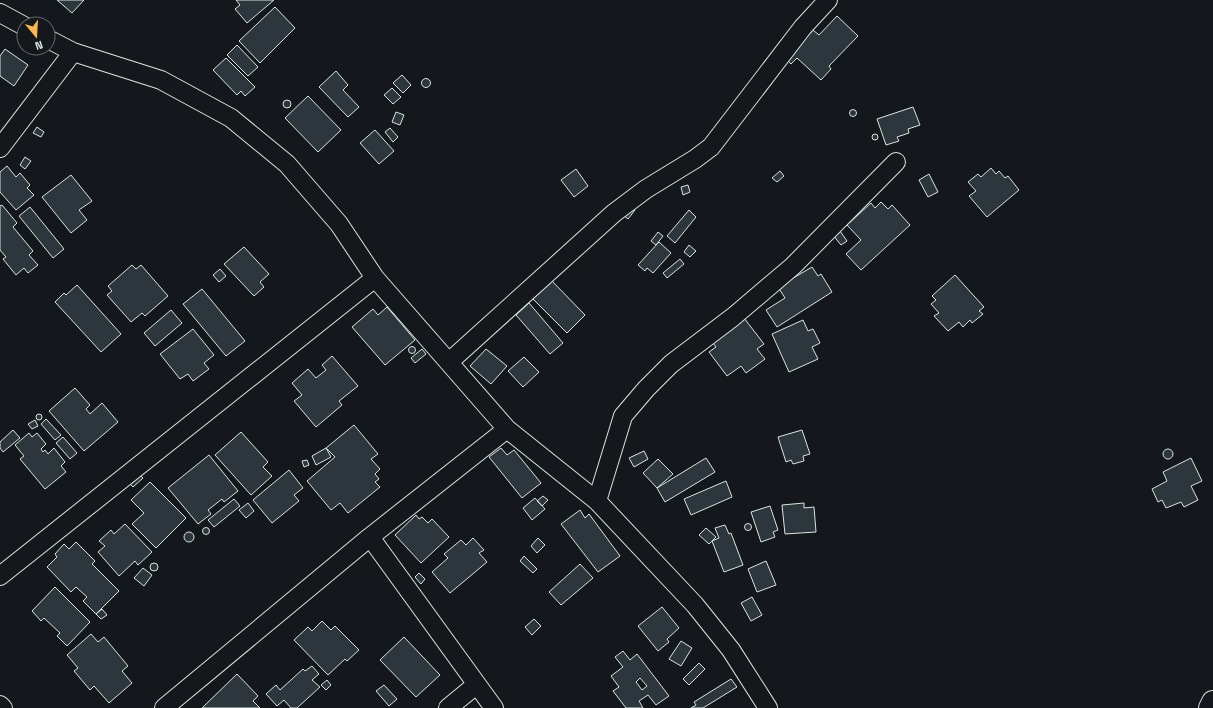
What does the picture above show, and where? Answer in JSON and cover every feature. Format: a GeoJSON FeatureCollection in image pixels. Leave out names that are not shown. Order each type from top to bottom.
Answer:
{"type":"FeatureCollection","features":[{"type":"Feature","properties":{"kind":"street"},"geometry":{"type":"LineString","coordinates":[[448,362],[614,213],[646,189],[696,159],[711,147],[803,27],[828,0]]}},
{"type":"Feature","properties":{"kind":"street"},"geometry":{"type":"LineString","coordinates":[[0,13],[16,22]]}},
{"type":"Feature","properties":{"kind":"street"},"geometry":{"type":"LineString","coordinates":[[56,43],[72,52],[161,80],[231,118],[287,164],[339,224],[375,278],[506,429],[597,500],[695,605],[731,650],[768,708]]}},
{"type":"Feature","properties":{"kind":"street"},"geometry":{"type":"LineString","coordinates":[[0,148],[72,52]]}},
{"type":"Feature","properties":{"kind":"street"},"geometry":{"type":"LineString","coordinates":[[597,500],[623,416],[646,389],[671,364],[733,317],[793,266],[896,162]]}},
{"type":"Feature","properties":{"kind":"street"},"geometry":{"type":"LineString","coordinates":[[0,576],[375,278]]}},
{"type":"Feature","properties":{"kind":"street"},"geometry":{"type":"LineString","coordinates":[[164,708],[370,537],[506,429]]}},
{"type":"Feature","properties":{"kind":"street"},"geometry":{"type":"LineString","coordinates":[[370,537],[494,708]]}},
{"type":"Feature","properties":{"kind":"street"},"geometry":{"type":"LineString","coordinates":[[448,708],[476,685]]}},
{"type":"Feature","properties":{"kind":"street"},"geometry":{"type":"LineString","coordinates":[[1210,708],[1213,702]]}},
{"type":"Feature","properties":{"kind":"street"},"geometry":{"type":"LineString","coordinates":[[0,705],[3,708]]}},
{"type":"Feature","properties":{"kind":"building"},"geometry":{"type":"Polygon","coordinates":[[[57,0],[84,0],[72,13],[57,0]]]}},
{"type":"Feature","properties":{"kind":"building"},"geometry":{"type":"Polygon","coordinates":[[[236,0],[274,0],[247,23],[235,9],[240,5],[236,0]]]}},
{"type":"Feature","properties":{"kind":"building"},"geometry":{"type":"Polygon","coordinates":[[[275,7],[295,28],[260,63],[239,41],[275,7]]]}},
{"type":"Feature","properties":{"kind":"building"},"geometry":{"type":"Polygon","coordinates":[[[837,16],[858,36],[829,66],[831,69],[821,80],[797,58],[791,64],[783,56],[800,44],[813,30],[819,35],[837,16]]]}},
{"type":"Feature","properties":{"kind":"building"},"geometry":{"type":"Polygon","coordinates":[[[237,45],[258,67],[248,76],[227,55],[237,45]]]}},
{"type":"Feature","properties":{"kind":"building"},"geometry":{"type":"Polygon","coordinates":[[[5,49],[28,65],[14,86],[0,76],[0,56],[5,49]]]}},
{"type":"Feature","properties":{"kind":"building"},"geometry":{"type":"Polygon","coordinates":[[[226,58],[255,87],[245,96],[241,91],[237,95],[213,70],[226,58]]]}},
{"type":"Feature","properties":{"kind":"building"},"geometry":{"type":"Polygon","coordinates":[[[336,71],[348,85],[343,90],[359,107],[348,117],[319,87],[336,71]]]}},
{"type":"Feature","properties":{"kind":"building"},"geometry":{"type":"Polygon","coordinates":[[[402,75],[411,85],[403,93],[393,83],[402,75]]]}},
{"type":"Feature","properties":{"kind":"building"},"geometry":{"type":"Polygon","coordinates":[[[424,79],[428,79],[430,83],[428,87],[424,87],[422,85],[422,81],[424,79]]]}},
{"type":"Feature","properties":{"kind":"building"},"geometry":{"type":"Polygon","coordinates":[[[392,88],[401,97],[393,104],[384,95],[392,88]]]}},
{"type":"Feature","properties":{"kind":"building"},"geometry":{"type":"Polygon","coordinates":[[[308,96],[341,130],[318,152],[285,118],[308,96]]]}},
{"type":"Feature","properties":{"kind":"building"},"geometry":{"type":"Polygon","coordinates":[[[285,100],[289,100],[291,104],[289,108],[285,108],[283,106],[283,102],[285,100]]]}},
{"type":"Feature","properties":{"kind":"building"},"geometry":{"type":"Polygon","coordinates":[[[913,107],[920,125],[908,129],[909,133],[897,137],[899,141],[886,145],[877,119],[913,107]]]}},
{"type":"Feature","properties":{"kind":"building"},"geometry":{"type":"Polygon","coordinates":[[[853,109],[856,110],[856,116],[853,117],[850,116],[849,113],[850,110],[853,109]]]}},
{"type":"Feature","properties":{"kind":"building"},"geometry":{"type":"Polygon","coordinates":[[[396,112],[404,115],[400,125],[392,122],[396,112]]]}},
{"type":"Feature","properties":{"kind":"building"},"geometry":{"type":"Polygon","coordinates":[[[37,127],[44,132],[41,137],[33,133],[37,127]]]}},
{"type":"Feature","properties":{"kind":"building"},"geometry":{"type":"Polygon","coordinates":[[[390,128],[398,137],[393,142],[385,132],[390,128]]]}},
{"type":"Feature","properties":{"kind":"building"},"geometry":{"type":"Polygon","coordinates":[[[375,130],[394,151],[379,164],[360,143],[375,130]]]}},
{"type":"Feature","properties":{"kind":"building"},"geometry":{"type":"Polygon","coordinates":[[[875,134],[878,137],[875,140],[872,137],[875,134]]]}},
{"type":"Feature","properties":{"kind":"building"},"geometry":{"type":"Polygon","coordinates":[[[25,157],[31,161],[25,169],[20,165],[25,157]]]}},
{"type":"Feature","properties":{"kind":"building"},"geometry":{"type":"Polygon","coordinates":[[[7,166],[16,177],[20,173],[30,185],[27,188],[34,195],[16,210],[0,192],[0,172],[7,166]]]}},
{"type":"Feature","properties":{"kind":"building"},"geometry":{"type":"Polygon","coordinates":[[[991,168],[996,174],[999,171],[1005,178],[1008,176],[1019,190],[987,217],[969,196],[976,191],[968,182],[978,174],[981,177],[991,168]]]}},
{"type":"Feature","properties":{"kind":"building"},"geometry":{"type":"Polygon","coordinates":[[[576,169],[588,186],[574,197],[561,180],[576,169]]]}},
{"type":"Feature","properties":{"kind":"building"},"geometry":{"type":"Polygon","coordinates":[[[780,171],[784,176],[777,182],[772,178],[780,171]]]}},
{"type":"Feature","properties":{"kind":"building"},"geometry":{"type":"Polygon","coordinates":[[[929,174],[938,192],[928,197],[919,180],[929,174]]]}},
{"type":"Feature","properties":{"kind":"building"},"geometry":{"type":"Polygon","coordinates":[[[71,175],[92,201],[79,210],[87,220],[71,233],[42,197],[71,175]]]}},
{"type":"Feature","properties":{"kind":"building"},"geometry":{"type":"Polygon","coordinates":[[[688,185],[690,192],[683,195],[681,187],[688,185]]]}},
{"type":"Feature","properties":{"kind":"building"},"geometry":{"type":"Polygon","coordinates":[[[881,202],[888,209],[892,205],[910,225],[861,270],[846,254],[861,240],[847,225],[871,203],[875,208],[881,202]]]}},
{"type":"Feature","properties":{"kind":"building"},"geometry":{"type":"Polygon","coordinates":[[[2,205],[17,223],[13,227],[33,251],[29,255],[38,265],[28,273],[24,268],[16,275],[3,259],[6,257],[0,250],[0,206],[2,205]]]}},
{"type":"Feature","properties":{"kind":"building"},"geometry":{"type":"Polygon","coordinates":[[[631,206],[635,210],[628,219],[623,215],[631,206]]]}},
{"type":"Feature","properties":{"kind":"building"},"geometry":{"type":"Polygon","coordinates":[[[30,207],[64,249],[53,258],[19,216],[30,207]]]}},
{"type":"Feature","properties":{"kind":"building"},"geometry":{"type":"Polygon","coordinates":[[[689,210],[696,217],[675,243],[667,236],[689,210]]]}},
{"type":"Feature","properties":{"kind":"building"},"geometry":{"type":"Polygon","coordinates":[[[840,231],[847,241],[841,245],[833,235],[840,231]]]}},
{"type":"Feature","properties":{"kind":"building"},"geometry":{"type":"Polygon","coordinates":[[[658,232],[663,236],[656,245],[651,241],[658,232]]]}},
{"type":"Feature","properties":{"kind":"building"},"geometry":{"type":"Polygon","coordinates":[[[659,242],[671,253],[653,273],[647,268],[645,271],[638,265],[659,242]]]}},
{"type":"Feature","properties":{"kind":"building"},"geometry":{"type":"Polygon","coordinates":[[[689,245],[696,251],[690,257],[684,252],[689,245]]]}},
{"type":"Feature","properties":{"kind":"building"},"geometry":{"type":"Polygon","coordinates":[[[244,247],[269,274],[260,282],[264,287],[254,296],[224,264],[244,247]]]}},
{"type":"Feature","properties":{"kind":"building"},"geometry":{"type":"Polygon","coordinates":[[[680,259],[684,264],[667,278],[663,273],[680,259]]]}},
{"type":"Feature","properties":{"kind":"building"},"geometry":{"type":"Polygon","coordinates":[[[132,265],[136,269],[141,265],[168,296],[145,316],[142,313],[131,322],[107,295],[112,291],[108,286],[132,265]]]}},
{"type":"Feature","properties":{"kind":"building"},"geometry":{"type":"Polygon","coordinates":[[[812,267],[818,276],[821,274],[832,292],[777,327],[766,310],[785,298],[778,287],[812,267]]]}},
{"type":"Feature","properties":{"kind":"building"},"geometry":{"type":"Polygon","coordinates":[[[220,269],[226,276],[219,282],[213,275],[220,269]]]}},
{"type":"Feature","properties":{"kind":"building"},"geometry":{"type":"Polygon","coordinates":[[[955,275],[984,307],[979,311],[983,314],[972,323],[970,320],[963,327],[959,322],[948,331],[934,316],[939,313],[931,304],[936,300],[932,296],[955,275]]]}},
{"type":"Feature","properties":{"kind":"building"},"geometry":{"type":"Polygon","coordinates":[[[550,279],[585,315],[567,333],[532,298],[550,279]]]}},
{"type":"Feature","properties":{"kind":"building"},"geometry":{"type":"Polygon","coordinates":[[[77,285],[121,334],[101,352],[55,302],[64,293],[66,295],[77,285]]]}},
{"type":"Feature","properties":{"kind":"building"},"geometry":{"type":"Polygon","coordinates":[[[202,289],[245,341],[226,356],[183,304],[202,289]]]}},
{"type":"Feature","properties":{"kind":"building"},"geometry":{"type":"Polygon","coordinates":[[[529,303],[563,343],[550,354],[516,315],[529,303]]]}},
{"type":"Feature","properties":{"kind":"building"},"geometry":{"type":"Polygon","coordinates":[[[387,307],[415,340],[385,365],[352,327],[373,309],[378,315],[387,307]]]}},
{"type":"Feature","properties":{"kind":"building"},"geometry":{"type":"Polygon","coordinates":[[[171,310],[182,323],[155,346],[144,333],[171,310]]]}},
{"type":"Feature","properties":{"kind":"building"},"geometry":{"type":"Polygon","coordinates":[[[744,318],[764,344],[757,349],[765,359],[746,373],[741,366],[727,376],[709,352],[716,347],[712,342],[744,318]]]}},
{"type":"Feature","properties":{"kind":"building"},"geometry":{"type":"Polygon","coordinates":[[[803,320],[808,331],[813,329],[820,343],[812,347],[818,359],[789,372],[772,334],[803,320]]]}},
{"type":"Feature","properties":{"kind":"building"},"geometry":{"type":"Polygon","coordinates":[[[193,329],[214,355],[204,363],[209,369],[193,381],[188,374],[180,379],[160,354],[193,329]]]}},
{"type":"Feature","properties":{"kind":"building"},"geometry":{"type":"Polygon","coordinates":[[[412,347],[415,350],[412,353],[409,350],[412,347]]]}},
{"type":"Feature","properties":{"kind":"building"},"geometry":{"type":"Polygon","coordinates":[[[422,349],[426,354],[415,363],[411,358],[422,349]]]}},
{"type":"Feature","properties":{"kind":"building"},"geometry":{"type":"Polygon","coordinates":[[[486,349],[507,366],[491,384],[470,366],[486,349]]]}},
{"type":"Feature","properties":{"kind":"building"},"geometry":{"type":"Polygon","coordinates":[[[332,356],[358,386],[339,401],[342,405],[316,427],[294,401],[302,395],[292,383],[308,369],[316,378],[326,370],[322,365],[332,356]]]}},
{"type":"Feature","properties":{"kind":"building"},"geometry":{"type":"Polygon","coordinates":[[[524,357],[539,372],[523,387],[508,371],[524,357]]]}},
{"type":"Feature","properties":{"kind":"building"},"geometry":{"type":"Polygon","coordinates":[[[75,388],[90,405],[86,409],[90,414],[102,403],[118,422],[84,451],[49,411],[75,388]]]}},
{"type":"Feature","properties":{"kind":"building"},"geometry":{"type":"Polygon","coordinates":[[[39,414],[42,417],[39,420],[36,417],[39,414]]]}},
{"type":"Feature","properties":{"kind":"building"},"geometry":{"type":"Polygon","coordinates":[[[46,419],[61,435],[55,440],[41,424],[46,419]]]}},
{"type":"Feature","properties":{"kind":"building"},"geometry":{"type":"Polygon","coordinates":[[[35,420],[38,426],[32,429],[28,424],[35,420]]]}},
{"type":"Feature","properties":{"kind":"building"},"geometry":{"type":"Polygon","coordinates":[[[354,425],[378,454],[371,459],[380,469],[375,474],[379,479],[375,482],[380,487],[348,513],[340,503],[331,510],[307,481],[335,457],[326,448],[354,425]]]}},
{"type":"Feature","properties":{"kind":"building"},"geometry":{"type":"Polygon","coordinates":[[[13,430],[20,438],[3,452],[0,448],[0,442],[13,430]]]}},
{"type":"Feature","properties":{"kind":"building"},"geometry":{"type":"Polygon","coordinates":[[[802,430],[810,454],[803,456],[804,461],[793,464],[791,460],[786,462],[778,437],[802,430]]]}},
{"type":"Feature","properties":{"kind":"building"},"geometry":{"type":"Polygon","coordinates":[[[241,432],[268,462],[263,467],[272,476],[251,495],[215,455],[241,432]]]}},
{"type":"Feature","properties":{"kind":"building"},"geometry":{"type":"Polygon","coordinates":[[[29,433],[32,437],[37,433],[46,444],[41,449],[43,452],[45,450],[48,454],[54,448],[65,462],[61,466],[66,472],[45,489],[20,459],[24,456],[15,445],[29,433]]]}},
{"type":"Feature","properties":{"kind":"building"},"geometry":{"type":"Polygon","coordinates":[[[63,437],[77,453],[70,459],[56,443],[63,437]]]}},
{"type":"Feature","properties":{"kind":"building"},"geometry":{"type":"Polygon","coordinates":[[[326,448],[331,457],[316,465],[312,456],[326,448]]]}},
{"type":"Feature","properties":{"kind":"building"},"geometry":{"type":"Polygon","coordinates":[[[501,448],[507,455],[514,450],[541,483],[522,498],[489,457],[501,448]]]}},
{"type":"Feature","properties":{"kind":"building"},"geometry":{"type":"Polygon","coordinates":[[[1168,449],[1173,454],[1168,459],[1163,454],[1168,449]]]}},
{"type":"Feature","properties":{"kind":"building"},"geometry":{"type":"Polygon","coordinates":[[[644,451],[648,459],[634,467],[629,458],[644,451]]]}},
{"type":"Feature","properties":{"kind":"building"},"geometry":{"type":"Polygon","coordinates":[[[209,455],[238,491],[224,502],[222,499],[208,510],[211,514],[198,524],[168,488],[209,455]]]}},
{"type":"Feature","properties":{"kind":"building"},"geometry":{"type":"Polygon","coordinates":[[[706,458],[715,472],[665,502],[657,488],[706,458]]]}},
{"type":"Feature","properties":{"kind":"building"},"geometry":{"type":"Polygon","coordinates":[[[1191,458],[1202,481],[1191,486],[1198,500],[1184,507],[1181,502],[1166,508],[1162,500],[1158,502],[1152,489],[1167,481],[1163,472],[1191,458]]]}},
{"type":"Feature","properties":{"kind":"building"},"geometry":{"type":"Polygon","coordinates":[[[658,459],[673,474],[657,488],[643,473],[658,459]]]}},
{"type":"Feature","properties":{"kind":"building"},"geometry":{"type":"Polygon","coordinates":[[[307,460],[309,465],[304,467],[302,461],[307,460]]]}},
{"type":"Feature","properties":{"kind":"building"},"geometry":{"type":"Polygon","coordinates":[[[289,470],[303,488],[294,495],[299,501],[272,523],[253,500],[289,470]]]}},
{"type":"Feature","properties":{"kind":"building"},"geometry":{"type":"Polygon","coordinates":[[[139,474],[143,478],[133,487],[129,483],[139,474]]]}},
{"type":"Feature","properties":{"kind":"building"},"geometry":{"type":"Polygon","coordinates":[[[726,481],[732,497],[691,515],[684,499],[726,481]]]}},
{"type":"Feature","properties":{"kind":"building"},"geometry":{"type":"Polygon","coordinates":[[[150,482],[186,518],[156,548],[132,524],[144,513],[131,500],[150,482]]]}},
{"type":"Feature","properties":{"kind":"building"},"geometry":{"type":"Polygon","coordinates":[[[543,496],[548,500],[542,506],[537,501],[543,496]]]}},
{"type":"Feature","properties":{"kind":"building"},"geometry":{"type":"Polygon","coordinates":[[[535,498],[545,509],[532,520],[523,508],[535,498]]]}},
{"type":"Feature","properties":{"kind":"building"},"geometry":{"type":"Polygon","coordinates":[[[234,499],[240,506],[214,527],[208,520],[234,499]]]}},
{"type":"Feature","properties":{"kind":"building"},"geometry":{"type":"Polygon","coordinates":[[[248,503],[254,511],[246,518],[239,510],[248,503]]]}},
{"type":"Feature","properties":{"kind":"building"},"geometry":{"type":"Polygon","coordinates":[[[804,503],[804,508],[814,507],[816,532],[785,534],[782,505],[804,503]]]}},
{"type":"Feature","properties":{"kind":"building"},"geometry":{"type":"Polygon","coordinates":[[[770,506],[778,530],[773,532],[775,537],[761,542],[751,512],[770,506]]]}},
{"type":"Feature","properties":{"kind":"building"},"geometry":{"type":"Polygon","coordinates":[[[580,510],[585,518],[589,514],[620,556],[598,572],[561,524],[580,510]]]}},
{"type":"Feature","properties":{"kind":"building"},"geometry":{"type":"Polygon","coordinates":[[[416,515],[419,519],[422,517],[428,523],[432,519],[449,537],[421,563],[395,535],[416,515]]]}},
{"type":"Feature","properties":{"kind":"building"},"geometry":{"type":"Polygon","coordinates":[[[748,523],[751,524],[751,530],[748,531],[745,530],[744,527],[745,524],[748,523]]]}},
{"type":"Feature","properties":{"kind":"building"},"geometry":{"type":"Polygon","coordinates":[[[125,524],[152,552],[138,565],[135,561],[119,576],[98,552],[105,546],[99,541],[111,530],[114,534],[125,524]]]}},
{"type":"Feature","properties":{"kind":"building"},"geometry":{"type":"Polygon","coordinates":[[[725,525],[729,534],[731,533],[743,565],[724,572],[712,541],[719,538],[715,528],[725,525]]]}},
{"type":"Feature","properties":{"kind":"building"},"geometry":{"type":"Polygon","coordinates":[[[206,528],[209,531],[206,534],[203,531],[206,528]]]}},
{"type":"Feature","properties":{"kind":"building"},"geometry":{"type":"Polygon","coordinates":[[[706,528],[716,537],[709,544],[699,535],[706,528]]]}},
{"type":"Feature","properties":{"kind":"building"},"geometry":{"type":"Polygon","coordinates":[[[189,532],[194,537],[189,542],[184,537],[189,532]]]}},
{"type":"Feature","properties":{"kind":"building"},"geometry":{"type":"Polygon","coordinates":[[[473,538],[484,550],[479,553],[487,562],[450,593],[432,572],[448,558],[444,554],[461,540],[466,545],[473,538]]]}},
{"type":"Feature","properties":{"kind":"building"},"geometry":{"type":"Polygon","coordinates":[[[538,538],[545,545],[537,553],[531,546],[538,538]]]}},
{"type":"Feature","properties":{"kind":"building"},"geometry":{"type":"Polygon","coordinates":[[[76,542],[95,561],[92,564],[119,591],[96,614],[83,601],[87,597],[76,587],[71,592],[47,567],[57,557],[55,554],[64,544],[69,549],[76,542]]]}},
{"type":"Feature","properties":{"kind":"building"},"geometry":{"type":"Polygon","coordinates":[[[524,556],[537,569],[533,573],[520,561],[524,556]]]}},
{"type":"Feature","properties":{"kind":"building"},"geometry":{"type":"Polygon","coordinates":[[[766,561],[776,585],[757,592],[748,569],[766,561]]]}},
{"type":"Feature","properties":{"kind":"building"},"geometry":{"type":"Polygon","coordinates":[[[152,563],[156,563],[158,567],[156,571],[152,571],[150,569],[150,565],[152,563]]]}},
{"type":"Feature","properties":{"kind":"building"},"geometry":{"type":"Polygon","coordinates":[[[580,564],[593,578],[561,605],[549,592],[580,564]]]}},
{"type":"Feature","properties":{"kind":"building"},"geometry":{"type":"Polygon","coordinates":[[[143,568],[152,575],[144,586],[134,578],[143,568]]]}},
{"type":"Feature","properties":{"kind":"building"},"geometry":{"type":"Polygon","coordinates":[[[419,573],[425,579],[421,584],[415,577],[419,573]]]}},
{"type":"Feature","properties":{"kind":"building"},"geometry":{"type":"Polygon","coordinates":[[[55,587],[90,622],[67,646],[57,636],[60,633],[44,618],[41,621],[32,611],[55,587]]]}},
{"type":"Feature","properties":{"kind":"building"},"geometry":{"type":"Polygon","coordinates":[[[752,597],[762,615],[751,621],[741,603],[752,597]]]}},
{"type":"Feature","properties":{"kind":"building"},"geometry":{"type":"Polygon","coordinates":[[[662,607],[679,628],[667,639],[669,642],[658,651],[638,626],[662,607]]]}},
{"type":"Feature","properties":{"kind":"building"},"geometry":{"type":"Polygon","coordinates":[[[102,609],[107,615],[101,619],[96,614],[102,609]]]}},
{"type":"Feature","properties":{"kind":"building"},"geometry":{"type":"Polygon","coordinates":[[[534,619],[541,626],[532,635],[525,627],[534,619]]]}},
{"type":"Feature","properties":{"kind":"building"},"geometry":{"type":"Polygon","coordinates":[[[322,621],[331,630],[335,626],[359,650],[347,661],[345,659],[328,675],[294,640],[308,627],[312,631],[322,621]]]}},
{"type":"Feature","properties":{"kind":"building"},"geometry":{"type":"Polygon","coordinates":[[[91,634],[98,642],[104,637],[128,666],[122,671],[132,683],[109,703],[94,686],[90,690],[74,671],[78,668],[67,655],[91,634]]]}},
{"type":"Feature","properties":{"kind":"building"},"geometry":{"type":"Polygon","coordinates":[[[404,637],[440,675],[416,697],[380,660],[404,637]]]}},
{"type":"Feature","properties":{"kind":"building"},"geometry":{"type":"Polygon","coordinates":[[[681,641],[692,648],[681,666],[669,659],[681,641]]]}},
{"type":"Feature","properties":{"kind":"building"},"geometry":{"type":"Polygon","coordinates":[[[623,651],[630,660],[637,654],[669,696],[656,705],[648,695],[639,701],[643,708],[626,708],[613,691],[619,687],[611,676],[623,667],[615,657],[623,651]],[[640,678],[636,682],[642,690],[647,686],[640,678]]]}},
{"type":"Feature","properties":{"kind":"building"},"geometry":{"type":"Polygon","coordinates":[[[699,663],[705,669],[689,685],[683,679],[699,663]]]}},
{"type":"Feature","properties":{"kind":"building"},"geometry":{"type":"Polygon","coordinates":[[[312,666],[319,674],[312,680],[320,687],[297,708],[291,708],[284,700],[277,706],[266,694],[276,685],[280,690],[303,669],[305,671],[312,666]]]}},
{"type":"Feature","properties":{"kind":"building"},"geometry":{"type":"Polygon","coordinates":[[[237,674],[258,696],[253,701],[260,708],[202,708],[237,674]]]}},
{"type":"Feature","properties":{"kind":"building"},"geometry":{"type":"Polygon","coordinates":[[[731,679],[737,687],[703,708],[691,708],[696,705],[694,702],[731,679]]]}},
{"type":"Feature","properties":{"kind":"building"},"geometry":{"type":"Polygon","coordinates":[[[327,680],[331,685],[326,690],[321,685],[327,680]]]}},
{"type":"Feature","properties":{"kind":"building"},"geometry":{"type":"Polygon","coordinates":[[[384,685],[397,699],[389,706],[376,691],[384,685]]]}}]}
